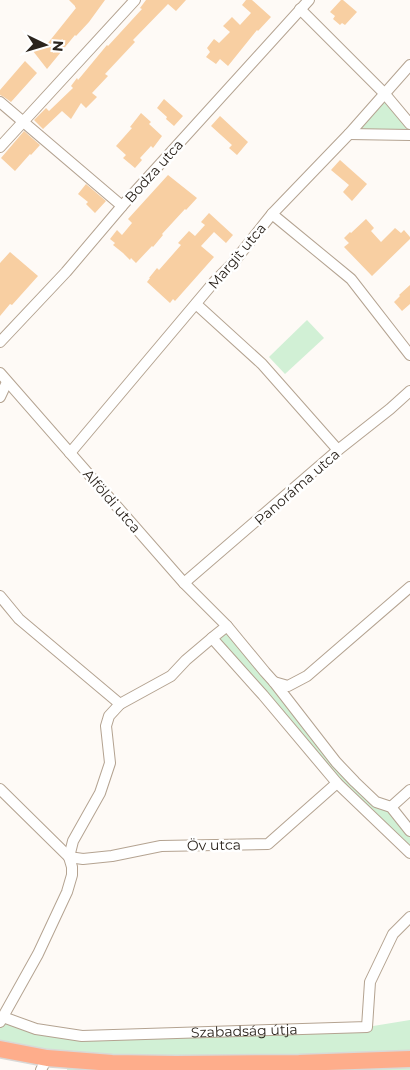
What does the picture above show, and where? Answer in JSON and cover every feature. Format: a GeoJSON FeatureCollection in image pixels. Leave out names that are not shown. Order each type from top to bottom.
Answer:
{"type":"FeatureCollection","features":[{"type":"Feature","properties":{"kind":"main road"},"geometry":{"type":"LineString","coordinates":[[0,1049],[44,1064],[338,1062],[410,1059]]}},
{"type":"Feature","properties":{"kind":"street"},"geometry":{"type":"LineString","coordinates":[[0,147],[134,0]]}},
{"type":"Feature","properties":{"kind":"street","name":"Bodza utca"},"geometry":{"type":"LineString","coordinates":[[0,342],[66,272],[122,206],[309,0]]}},
{"type":"Feature","properties":{"kind":"street"},"geometry":{"type":"LineString","coordinates":[[300,9],[384,93],[410,124]]}},
{"type":"Feature","properties":{"kind":"street","name":"Margit utca"},"geometry":{"type":"LineString","coordinates":[[70,453],[233,263],[272,214],[349,134],[410,65]]}},
{"type":"Feature","properties":{"kind":"street"},"geometry":{"type":"LineString","coordinates":[[0,102],[122,206]]}},
{"type":"Feature","properties":{"kind":"street"},"geometry":{"type":"LineString","coordinates":[[349,134],[410,136]]}},
{"type":"Feature","properties":{"kind":"street"},"geometry":{"type":"LineString","coordinates":[[272,214],[351,279],[410,355]]}},
{"type":"Feature","properties":{"kind":"street"},"geometry":{"type":"LineString","coordinates":[[196,304],[262,364],[338,450]]}},
{"type":"Feature","properties":{"kind":"street","name":"Alföldi utca"},"geometry":{"type":"LineString","coordinates":[[0,373],[184,583],[227,626],[274,682],[336,762],[376,802],[391,807],[410,831]]}},
{"type":"Feature","properties":{"kind":"street"},"geometry":{"type":"LineString","coordinates":[[0,397],[7,382]]}},
{"type":"Feature","properties":{"kind":"street","name":"Panoráma utca"},"geometry":{"type":"LineString","coordinates":[[184,583],[338,450],[410,391]]}},
{"type":"Feature","properties":{"kind":"street"},"geometry":{"type":"LineString","coordinates":[[274,682],[288,686],[307,676],[410,587]]}},
{"type":"Feature","properties":{"kind":"street"},"geometry":{"type":"LineString","coordinates":[[0,596],[19,619],[120,704]]}},
{"type":"Feature","properties":{"kind":"street"},"geometry":{"type":"LineString","coordinates":[[69,857],[73,841],[100,792],[108,770],[110,758],[106,726],[110,716],[120,704],[171,676],[186,660],[227,626]]}},
{"type":"Feature","properties":{"kind":"street"},"geometry":{"type":"LineString","coordinates":[[212,638],[337,783],[410,853]]}},
{"type":"Feature","properties":{"kind":"street","name":"Öv utca"},"geometry":{"type":"LineString","coordinates":[[69,857],[83,859],[112,856],[161,846],[268,844],[337,783]]}},
{"type":"Feature","properties":{"kind":"street"},"geometry":{"type":"LineString","coordinates":[[0,789],[69,857],[72,867],[72,875],[67,892],[38,954],[1,1020]]}},
{"type":"Feature","properties":{"kind":"street"},"geometry":{"type":"LineString","coordinates":[[391,807],[410,790]]}},
{"type":"Feature","properties":{"kind":"street","name":"Szabadság útja"},"geometry":{"type":"LineString","coordinates":[[1,1020],[36,1029],[82,1036],[367,1027],[370,982],[393,934],[410,917]]}},
{"type":"Feature","properties":{"kind":"green space"},"geometry":{"type":"Polygon","coordinates":[[[384,93],[410,124],[410,135],[349,134],[384,93]]]}},
{"type":"Feature","properties":{"kind":"green space"},"geometry":{"type":"Polygon","coordinates":[[[307,320],[324,338],[285,374],[269,357],[307,320]]]}},
{"type":"Feature","properties":{"kind":"green space"},"geometry":{"type":"Polygon","coordinates":[[[227,626],[355,782],[391,807],[410,831],[410,853],[337,783],[212,638],[227,626]]]}},
{"type":"Feature","properties":{"kind":"green space"},"geometry":{"type":"Polygon","coordinates":[[[3,1017],[82,1036],[367,1027],[410,1020],[410,1070],[67,1070],[67,1059],[47,1058],[0,1049],[0,1023],[3,1017]]]}},
{"type":"Feature","properties":{"kind":"green space"},"geometry":{"type":"Polygon","coordinates":[[[47,1058],[47,1070],[41,1070],[47,1058]]]}},
{"type":"Feature","properties":{"kind":"building"},"geometry":{"type":"Polygon","coordinates":[[[69,0],[105,0],[89,22],[75,35],[47,69],[33,51],[40,44],[44,48],[76,8],[69,0]]]}},
{"type":"Feature","properties":{"kind":"building"},"geometry":{"type":"Polygon","coordinates":[[[146,0],[186,0],[176,11],[168,4],[133,40],[135,42],[105,74],[108,76],[92,93],[97,97],[86,108],[81,103],[71,119],[62,111],[43,129],[34,120],[46,108],[49,111],[73,88],[71,86],[77,78],[78,80],[107,45],[142,9],[140,8],[146,0]]]}},
{"type":"Feature","properties":{"kind":"building"},"geometry":{"type":"Polygon","coordinates":[[[246,0],[252,0],[271,17],[257,30],[228,66],[220,59],[216,64],[206,57],[210,52],[207,48],[214,39],[219,43],[230,32],[223,26],[232,17],[240,25],[251,13],[242,5],[246,0]]]}},
{"type":"Feature","properties":{"kind":"building"},"geometry":{"type":"Polygon","coordinates":[[[341,0],[357,12],[345,25],[342,23],[340,25],[333,19],[335,16],[330,12],[341,0]]]}},
{"type":"Feature","properties":{"kind":"building"},"geometry":{"type":"Polygon","coordinates":[[[25,61],[37,73],[11,102],[0,95],[0,90],[25,61]]]}},
{"type":"Feature","properties":{"kind":"building"},"geometry":{"type":"Polygon","coordinates":[[[164,99],[183,116],[174,126],[157,108],[164,99]]]}},
{"type":"Feature","properties":{"kind":"building"},"geometry":{"type":"Polygon","coordinates":[[[141,113],[151,122],[149,124],[162,136],[153,148],[151,146],[140,158],[142,160],[135,168],[123,158],[126,155],[116,146],[132,128],[130,127],[141,113]]]}},
{"type":"Feature","properties":{"kind":"building"},"geometry":{"type":"Polygon","coordinates":[[[220,116],[248,142],[237,155],[229,148],[232,145],[211,126],[220,116]]]}},
{"type":"Feature","properties":{"kind":"building"},"geometry":{"type":"Polygon","coordinates":[[[24,131],[40,145],[15,171],[1,158],[24,131]]]}},
{"type":"Feature","properties":{"kind":"building"},"geometry":{"type":"Polygon","coordinates":[[[340,160],[367,184],[352,201],[343,192],[349,185],[331,170],[340,160]]]}},
{"type":"Feature","properties":{"kind":"building"},"geometry":{"type":"Polygon","coordinates":[[[168,175],[197,198],[136,263],[113,245],[115,243],[110,239],[117,230],[122,235],[132,223],[128,219],[168,175]]]}},
{"type":"Feature","properties":{"kind":"building"},"geometry":{"type":"Polygon","coordinates":[[[86,184],[106,201],[95,213],[86,204],[88,202],[78,194],[86,184]]]}},
{"type":"Feature","properties":{"kind":"building"},"geometry":{"type":"Polygon","coordinates":[[[209,213],[233,235],[226,243],[214,232],[201,246],[214,257],[175,301],[173,299],[170,303],[147,282],[157,268],[159,270],[181,245],[178,243],[189,231],[195,236],[205,225],[201,222],[209,213]]]}},
{"type":"Feature","properties":{"kind":"building"},"geometry":{"type":"Polygon","coordinates":[[[366,219],[374,228],[371,231],[381,242],[395,228],[401,233],[404,230],[410,237],[372,276],[344,247],[349,243],[344,238],[366,219]]]}},
{"type":"Feature","properties":{"kind":"building"},"geometry":{"type":"Polygon","coordinates":[[[10,252],[38,276],[0,316],[0,263],[10,252]]]}},
{"type":"Feature","properties":{"kind":"building"},"geometry":{"type":"Polygon","coordinates":[[[410,285],[410,304],[402,311],[394,302],[410,285]]]}}]}
